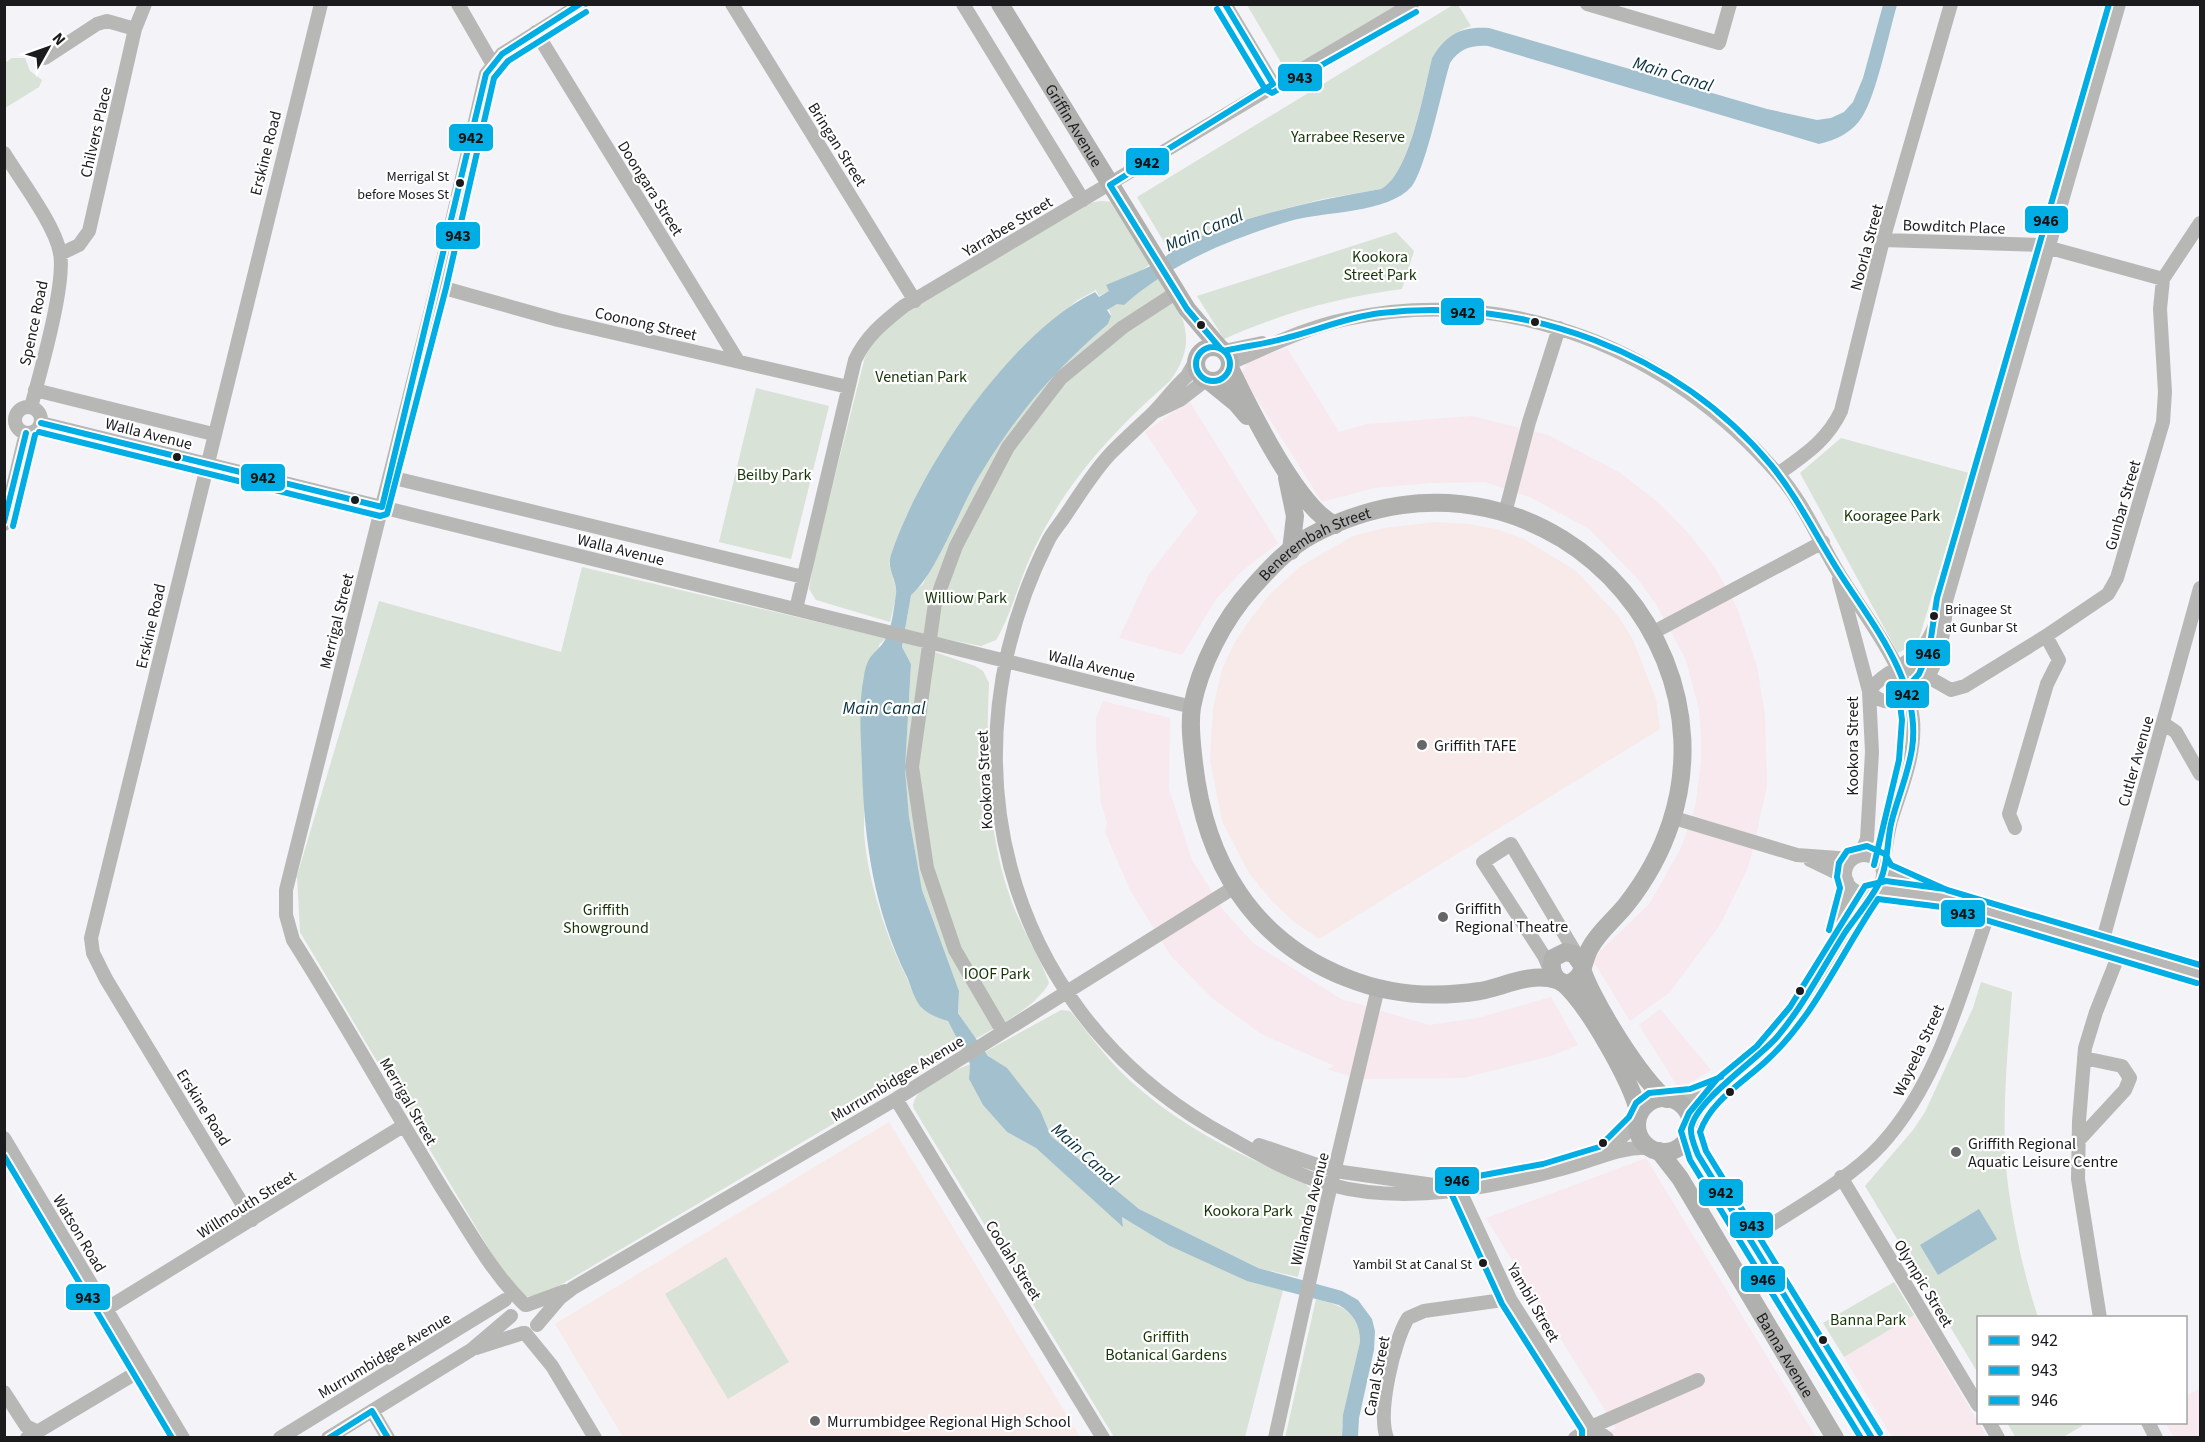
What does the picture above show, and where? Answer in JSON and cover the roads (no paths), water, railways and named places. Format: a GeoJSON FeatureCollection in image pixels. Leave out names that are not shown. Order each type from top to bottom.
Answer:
{"type":"FeatureCollection","features":[{"type":"Feature","properties":{"kind":"main road","name":"Griffin Avenue"},"geometry":{"type":"LineString","coordinates":[[1000,4],[1187,309],[1226,357],[1249,409],[1272,448],[1312,507],[1324,520],[1335,525]]}},
{"type":"Feature","properties":{"kind":"main road","name":"Griffin Avenue"},"geometry":{"type":"LineString","coordinates":[[1187,309],[1196,359]]}},
{"type":"Feature","properties":{"kind":"main road"},"geometry":{"type":"LineString","coordinates":[[1205,348],[1226,357],[1221,380],[1207,381],[1199,375],[1196,359],[1205,348]]}},
{"type":"Feature","properties":{"kind":"main road","name":"Griffin Avenue"},"geometry":{"type":"LineString","coordinates":[[1207,381],[1236,402],[1272,448]]}},
{"type":"Feature","properties":{"kind":"main road","name":"Griffin Avenue"},"geometry":{"type":"LineString","coordinates":[[1283,465],[1295,516],[1291,551]]}},
{"type":"Feature","properties":{"kind":"main road","name":"Benerembah Street"},"geometry":{"type":"LineString","coordinates":[[1557,978],[1530,978],[1478,991],[1440,995],[1378,988],[1342,977],[1273,934],[1233,888],[1204,818],[1192,739],[1192,707],[1224,626],[1251,589],[1306,538],[1375,511],[1415,504],[1459,504],[1505,513],[1543,527],[1587,554],[1625,592],[1652,633],[1668,669],[1681,734],[1680,765],[1671,817],[1652,867],[1629,902],[1593,942],[1581,963]]}},
{"type":"Feature","properties":{"kind":"main road"},"geometry":{"type":"LineString","coordinates":[[1557,978],[1551,962],[1557,955],[1570,952],[1581,963],[1587,984],[1611,1037],[1633,1093],[1639,1118],[1639,1134],[1654,1150],[1671,1151],[1681,1146],[1690,1130],[1685,1109],[1648,1082],[1611,1037],[1575,994],[1557,978]]}},
{"type":"Feature","properties":{"kind":"main road"},"geometry":{"type":"LineString","coordinates":[[1557,978],[1576,980],[1581,963]]}},
{"type":"Feature","properties":{"kind":"main road"},"geometry":{"type":"LineString","coordinates":[[1639,1118],[1653,1101],[1671,1100]]}},
{"type":"Feature","properties":{"kind":"main road","name":"Banna Avenue"},"geometry":{"type":"LineString","coordinates":[[1690,1130],[1698,1155],[1872,1437]]}},
{"type":"Feature","properties":{"kind":"main road","name":"Banna Avenue"},"geometry":{"type":"LineString","coordinates":[[1654,1150],[1680,1178],[1836,1437]]}},
{"type":"Feature","properties":{"kind":"main road"},"geometry":{"type":"LineString","coordinates":[[1725,1255],[1751,1238]]}},
{"type":"Feature","properties":{"kind":"street","name":"Chilvers Place"},"geometry":{"type":"LineString","coordinates":[[60,254],[79,245],[89,231],[135,29],[145,4]]}},
{"type":"Feature","properties":{"kind":"street","name":"Erskine Road"},"geometry":{"type":"LineString","coordinates":[[252,1220],[106,979],[93,953],[91,938],[213,434],[321,4]]}},
{"type":"Feature","properties":{"kind":"street"},"geometry":{"type":"LineString","coordinates":[[458,4],[492,63],[502,54],[581,4]]}},
{"type":"Feature","properties":{"kind":"street","name":"Bringan Street"},"geometry":{"type":"LineString","coordinates":[[732,4],[915,301]]}},
{"type":"Feature","properties":{"kind":"street","name":"Griffin Avenue"},"geometry":{"type":"LineString","coordinates":[[963,4],[1083,200]]}},
{"type":"Feature","properties":{"kind":"street"},"geometry":{"type":"LineString","coordinates":[[1225,4],[1273,84]]}},
{"type":"Feature","properties":{"kind":"street","name":"Yarrabee Street"},"geometry":{"type":"LineString","coordinates":[[796,609],[848,387],[864,342],[882,322],[1273,84],[1412,4]]}},
{"type":"Feature","properties":{"kind":"street"},"geometry":{"type":"LineString","coordinates":[[1587,4],[1719,43],[1730,4]]}},
{"type":"Feature","properties":{"kind":"street","name":"Noorla Street"},"geometry":{"type":"LineString","coordinates":[[1778,474],[1819,445],[1834,426],[1840,411],[1883,240],[1951,4]]}},
{"type":"Feature","properties":{"kind":"street"},"geometry":{"type":"LineString","coordinates":[[1946,601],[1946,631],[1928,675],[1918,690],[1908,698],[1887,702],[1873,696],[1869,691],[1878,678],[1912,658],[1924,645],[1946,601],[2119,4]]}},
{"type":"Feature","properties":{"kind":"street"},"geometry":{"type":"LineString","coordinates":[[45,58],[97,24],[107,21],[135,29]]}},
{"type":"Feature","properties":{"kind":"street","name":"Doongara Street"},"geometry":{"type":"LineString","coordinates":[[536,32],[738,361]]}},
{"type":"Feature","properties":{"kind":"street","name":"Merrigal Street"},"geometry":{"type":"LineString","coordinates":[[492,63],[486,74],[438,286],[286,890],[286,915],[293,940],[403,1126],[481,1249],[510,1291],[526,1305]]}},
{"type":"Feature","properties":{"kind":"street","name":"Spence Road"},"geometry":{"type":"LineString","coordinates":[[4,153],[48,226],[60,254],[58,296],[31,407]]}},
{"type":"Feature","properties":{"kind":"street","name":"Gunbar Street"},"geometry":{"type":"LineString","coordinates":[[1896,667],[1910,667],[1928,675],[1951,690],[1965,686],[2108,594],[2121,568],[2163,422],[2160,309],[2163,279],[2200,223]]}},
{"type":"Feature","properties":{"kind":"street","name":"Bowditch Place"},"geometry":{"type":"LineString","coordinates":[[1883,240],[2048,247],[2163,279]]}},
{"type":"Feature","properties":{"kind":"street"},"geometry":{"type":"LineString","coordinates":[[1003,1032],[955,950],[927,868],[912,767],[935,603],[956,546],[1008,447],[1061,378],[1173,285]]}},
{"type":"Feature","properties":{"kind":"street","name":"Coonong Street"},"geometry":{"type":"LineString","coordinates":[[438,286],[558,320],[848,387]]}},
{"type":"Feature","properties":{"kind":"street","name":"Kookora Street"},"geometry":{"type":"LineString","coordinates":[[1226,357],[1346,319],[1415,311],[1479,312],[1559,328],[1622,351],[1684,388],[1736,432],[1778,474],[1822,542],[1896,667],[1913,718],[1912,752],[1890,825],[1883,870]]}},
{"type":"Feature","properties":{"kind":"street"},"geometry":{"type":"LineString","coordinates":[[1505,513],[1529,422],[1559,328]]}},
{"type":"Feature","properties":{"kind":"street","name":"Kookora Street"},"geometry":{"type":"LineString","coordinates":[[1196,359],[1187,376],[1153,414],[1109,455],[1048,539],[1021,603],[1004,661],[997,736],[1003,835],[1021,906],[1067,993],[1090,1024],[1122,1059],[1157,1090],[1200,1120],[1250,1150],[1332,1185],[1392,1195],[1430,1194],[1545,1173],[1634,1148],[1654,1150]]}},
{"type":"Feature","properties":{"kind":"street","name":"Kookora Street"},"geometry":{"type":"LineString","coordinates":[[1153,414],[1180,400],[1207,381]]}},
{"type":"Feature","properties":{"kind":"street","name":"Walla Avenue"},"geometry":{"type":"LineString","coordinates":[[35,390],[213,434]]}},
{"type":"Feature","properties":{"kind":"street"},"geometry":{"type":"LineString","coordinates":[[31,407],[40,415],[41,423],[34,432],[26,433],[16,426],[10,414],[22,408],[31,407]]}},
{"type":"Feature","properties":{"kind":"street","name":"Walla Avenue"},"geometry":{"type":"LineString","coordinates":[[41,423],[1192,707]]}},
{"type":"Feature","properties":{"kind":"street"},"geometry":{"type":"LineString","coordinates":[[4,524],[26,433]]}},
{"type":"Feature","properties":{"kind":"street","name":"Walla Avenue"},"geometry":{"type":"LineString","coordinates":[[390,477],[803,577]]}},
{"type":"Feature","properties":{"kind":"street"},"geometry":{"type":"LineString","coordinates":[[1652,633],[1822,542]]}},
{"type":"Feature","properties":{"kind":"street","name":"Kookora Street"},"geometry":{"type":"LineString","coordinates":[[1836,568],[1869,691],[1872,752],[1867,839],[1856,857]]}},
{"type":"Feature","properties":{"kind":"street","name":"Cutler Avenue"},"geometry":{"type":"LineString","coordinates":[[2102,943],[2200,588]]}},
{"type":"Feature","properties":{"kind":"street"},"geometry":{"type":"LineString","coordinates":[[2015,828],[2009,814],[2047,684],[2059,660],[2046,636]]}},
{"type":"Feature","properties":{"kind":"street"},"geometry":{"type":"LineString","coordinates":[[2163,723],[2176,732],[2200,774]]}},
{"type":"Feature","properties":{"kind":"street"},"geometry":{"type":"LineString","coordinates":[[1671,817],[1797,855],[1828,868],[1860,893],[1873,891],[1944,898]]}},
{"type":"Feature","properties":{"kind":"street"},"geometry":{"type":"LineString","coordinates":[[1557,978],[1483,862],[1511,844],[1581,963]]}},
{"type":"Feature","properties":{"kind":"street"},"geometry":{"type":"LineString","coordinates":[[1797,855],[1874,857],[1883,870],[1944,898],[2102,943],[2200,974]]}},
{"type":"Feature","properties":{"kind":"street"},"geometry":{"type":"LineString","coordinates":[[1834,949],[1849,884],[1846,869],[1856,857]]}},
{"type":"Feature","properties":{"kind":"street"},"geometry":{"type":"LineString","coordinates":[[1690,1130],[1724,1085],[1775,1040],[1812,990],[1834,949],[1850,929],[1873,891],[1881,885],[1883,870]]}},
{"type":"Feature","properties":{"kind":"street","name":"Murrumbidgee Avenue"},"geometry":{"type":"LineString","coordinates":[[530,1329],[573,1288],[896,1100],[1233,888]]}},
{"type":"Feature","properties":{"kind":"street","name":"Wayeela Street"},"geometry":{"type":"LineString","coordinates":[[1751,1238],[1841,1177],[1880,1146],[1904,1118],[1923,1084],[1949,1024],[1989,912]]}},
{"type":"Feature","properties":{"kind":"street"},"geometry":{"type":"LineString","coordinates":[[2100,1316],[2081,1202],[2078,1141],[2084,1058],[2096,1012],[2121,949]]}},
{"type":"Feature","properties":{"kind":"street","name":"Willandra Avenue"},"geometry":{"type":"LineString","coordinates":[[1275,1437],[1303,1306],[1378,988]]}},
{"type":"Feature","properties":{"kind":"street"},"geometry":{"type":"LineString","coordinates":[[2078,1141],[2125,1090],[2130,1078],[2122,1066],[2084,1058]]}},
{"type":"Feature","properties":{"kind":"street"},"geometry":{"type":"LineString","coordinates":[[1671,1100],[1698,1096],[1724,1085]]}},
{"type":"Feature","properties":{"kind":"street","name":"Coolah Street"},"geometry":{"type":"LineString","coordinates":[[896,1100],[1103,1437]]}},
{"type":"Feature","properties":{"kind":"street","name":"Kookora Street"},"geometry":{"type":"LineString","coordinates":[[1604,1155],[1639,1118]]}},
{"type":"Feature","properties":{"kind":"street","name":"Kookora Street"},"geometry":{"type":"LineString","coordinates":[[1200,1120],[1298,1160],[1335,1171],[1459,1189]]}},
{"type":"Feature","properties":{"kind":"street","name":"Willmouth Street"},"geometry":{"type":"LineString","coordinates":[[106,1310],[403,1126]]}},
{"type":"Feature","properties":{"kind":"street","name":"Watson Road"},"geometry":{"type":"LineString","coordinates":[[4,1138],[183,1437]]}},
{"type":"Feature","properties":{"kind":"street","name":"Olympic Street"},"geometry":{"type":"LineString","coordinates":[[1841,1177],[1977,1403]]}},
{"type":"Feature","properties":{"kind":"street","name":"Yambil Street"},"geometry":{"type":"LineString","coordinates":[[1459,1189],[1510,1299],[1591,1432],[1607,1437]]}},
{"type":"Feature","properties":{"kind":"street","name":"Merrigal Street"},"geometry":{"type":"LineString","coordinates":[[481,1249],[511,1315]]}},
{"type":"Feature","properties":{"kind":"street","name":"Murrumbidgee Avenue"},"geometry":{"type":"LineString","coordinates":[[526,1305],[573,1288]]}},
{"type":"Feature","properties":{"kind":"street","name":"Canal Street"},"geometry":{"type":"LineString","coordinates":[[1387,1437],[1383,1418],[1384,1406],[1398,1344],[1408,1318],[1424,1311],[1510,1299]]}},
{"type":"Feature","properties":{"kind":"street","name":"Murrumbidgee Avenue"},"geometry":{"type":"LineString","coordinates":[[280,1437],[505,1300]]}},
{"type":"Feature","properties":{"kind":"street"},"geometry":{"type":"LineString","coordinates":[[328,1437],[471,1350],[518,1307],[526,1305],[537,1312],[530,1329],[471,1350]]}},
{"type":"Feature","properties":{"kind":"street"},"geometry":{"type":"LineString","coordinates":[[511,1315],[512,1325],[530,1329],[595,1437]]}},
{"type":"Feature","properties":{"kind":"street"},"geometry":{"type":"LineString","coordinates":[[4,1392],[32,1435],[141,1370]]}},
{"type":"Feature","properties":{"kind":"street"},"geometry":{"type":"LineString","coordinates":[[1575,1437],[1591,1432],[1698,1380]]}},
{"type":"Feature","properties":{"kind":"street"},"geometry":{"type":"LineString","coordinates":[[372,1410],[388,1437]]}},
{"type":"Feature","properties":{"kind":"street"},"geometry":{"type":"LineString","coordinates":[[1990,1424],[1998,1437]]}},
{"type":"Feature","properties":{"kind":"water","name":"Main Canal"},"geometry":{"type":"Polygon","coordinates":[[[1883,5],[1897,5],[1867,107],[1862,117],[1849,131],[1838,138],[1819,144],[1488,46],[1476,46],[1461,51],[1450,63],[1423,163],[1412,186],[1401,195],[1372,207],[1290,221],[1224,244],[1161,277],[1124,305],[1117,304],[1107,310],[1111,316],[1108,324],[1054,375],[1009,430],[973,486],[930,572],[911,595],[902,647],[911,664],[905,769],[909,817],[922,890],[959,991],[958,1013],[988,1056],[1007,1068],[1040,1110],[1051,1136],[1139,1209],[1258,1268],[1342,1291],[1358,1300],[1372,1319],[1375,1331],[1374,1350],[1359,1418],[1358,1437],[1342,1437],[1343,1415],[1360,1342],[1359,1330],[1349,1312],[1339,1305],[1247,1281],[1168,1245],[1122,1217],[1123,1227],[1036,1148],[1007,1132],[983,1105],[969,1079],[970,1064],[948,1021],[926,1011],[916,999],[886,926],[879,901],[868,848],[863,795],[860,721],[862,687],[870,657],[883,643],[891,623],[896,589],[890,565],[891,555],[923,483],[972,406],[1001,370],[1032,338],[1063,311],[1095,292],[1099,297],[1109,291],[1106,285],[1150,266],[1178,247],[1202,236],[1277,211],[1381,189],[1391,180],[1408,149],[1432,58],[1443,43],[1456,33],[1471,28],[1489,28],[1767,109],[1817,120],[1831,118],[1844,112],[1853,102],[1863,78],[1883,5]]]}},
{"type":"Feature","properties":{"kind":"water"},"geometry":{"type":"Polygon","coordinates":[[[1979,1209],[1997,1239],[1938,1275],[1920,1245],[1979,1209]]]}},
{"type":"Feature","properties":{"kind":"place","name":"Merrigal St before Moses St"},"geometry":{"type":"Point","coordinates":[460,183]}},
{"type":"Feature","properties":{"kind":"place","name":"Brinagee St at Gunbar St"},"geometry":{"type":"Point","coordinates":[1934,616]}},
{"type":"Feature","properties":{"kind":"place","name":"Griffith TAFE"},"geometry":{"type":"Point","coordinates":[1422,745]}},
{"type":"Feature","properties":{"kind":"place","name":"Griffith Regional Theatre"},"geometry":{"type":"Point","coordinates":[1443,917]}},
{"type":"Feature","properties":{"kind":"place","name":"Griffith Regional Aquatic Leisure Centre"},"geometry":{"type":"Point","coordinates":[1956,1152]}},
{"type":"Feature","properties":{"kind":"place","name":"Yambil St at Canal St"},"geometry":{"type":"Point","coordinates":[1483,1263]}},
{"type":"Feature","properties":{"kind":"place","name":"Murrumbidgee Regional High School"},"geometry":{"type":"Point","coordinates":[815,1421]}},
{"type":"Feature","properties":{"kind":"park label","name":"Yarrabee Reserve"},"geometry":{"type":"Point","coordinates":[1348,136]}},
{"type":"Feature","properties":{"kind":"park label","name":"Kookora Street Park"},"geometry":{"type":"Point","coordinates":[1380,265]}},
{"type":"Feature","properties":{"kind":"park label","name":"Venetian Park"},"geometry":{"type":"Point","coordinates":[921,376]}},
{"type":"Feature","properties":{"kind":"park label","name":"Beilby Park"},"geometry":{"type":"Point","coordinates":[774,474]}},
{"type":"Feature","properties":{"kind":"park label","name":"Kooragee Park"},"geometry":{"type":"Point","coordinates":[1892,515]}},
{"type":"Feature","properties":{"kind":"park label","name":"Williow Park"},"geometry":{"type":"Point","coordinates":[966,597]}},
{"type":"Feature","properties":{"kind":"park label","name":"Griffith Showground"},"geometry":{"type":"Point","coordinates":[606,918]}},
{"type":"Feature","properties":{"kind":"park label","name":"IOOF Park"},"geometry":{"type":"Point","coordinates":[997,973]}},
{"type":"Feature","properties":{"kind":"park label","name":"Kookora Park"},"geometry":{"type":"Point","coordinates":[1248,1210]}},
{"type":"Feature","properties":{"kind":"park label","name":"Banna Park"},"geometry":{"type":"Point","coordinates":[1868,1319]}},
{"type":"Feature","properties":{"kind":"park label","name":"Griffith Botanical Gardens"},"geometry":{"type":"Point","coordinates":[1166,1345]}}]}
